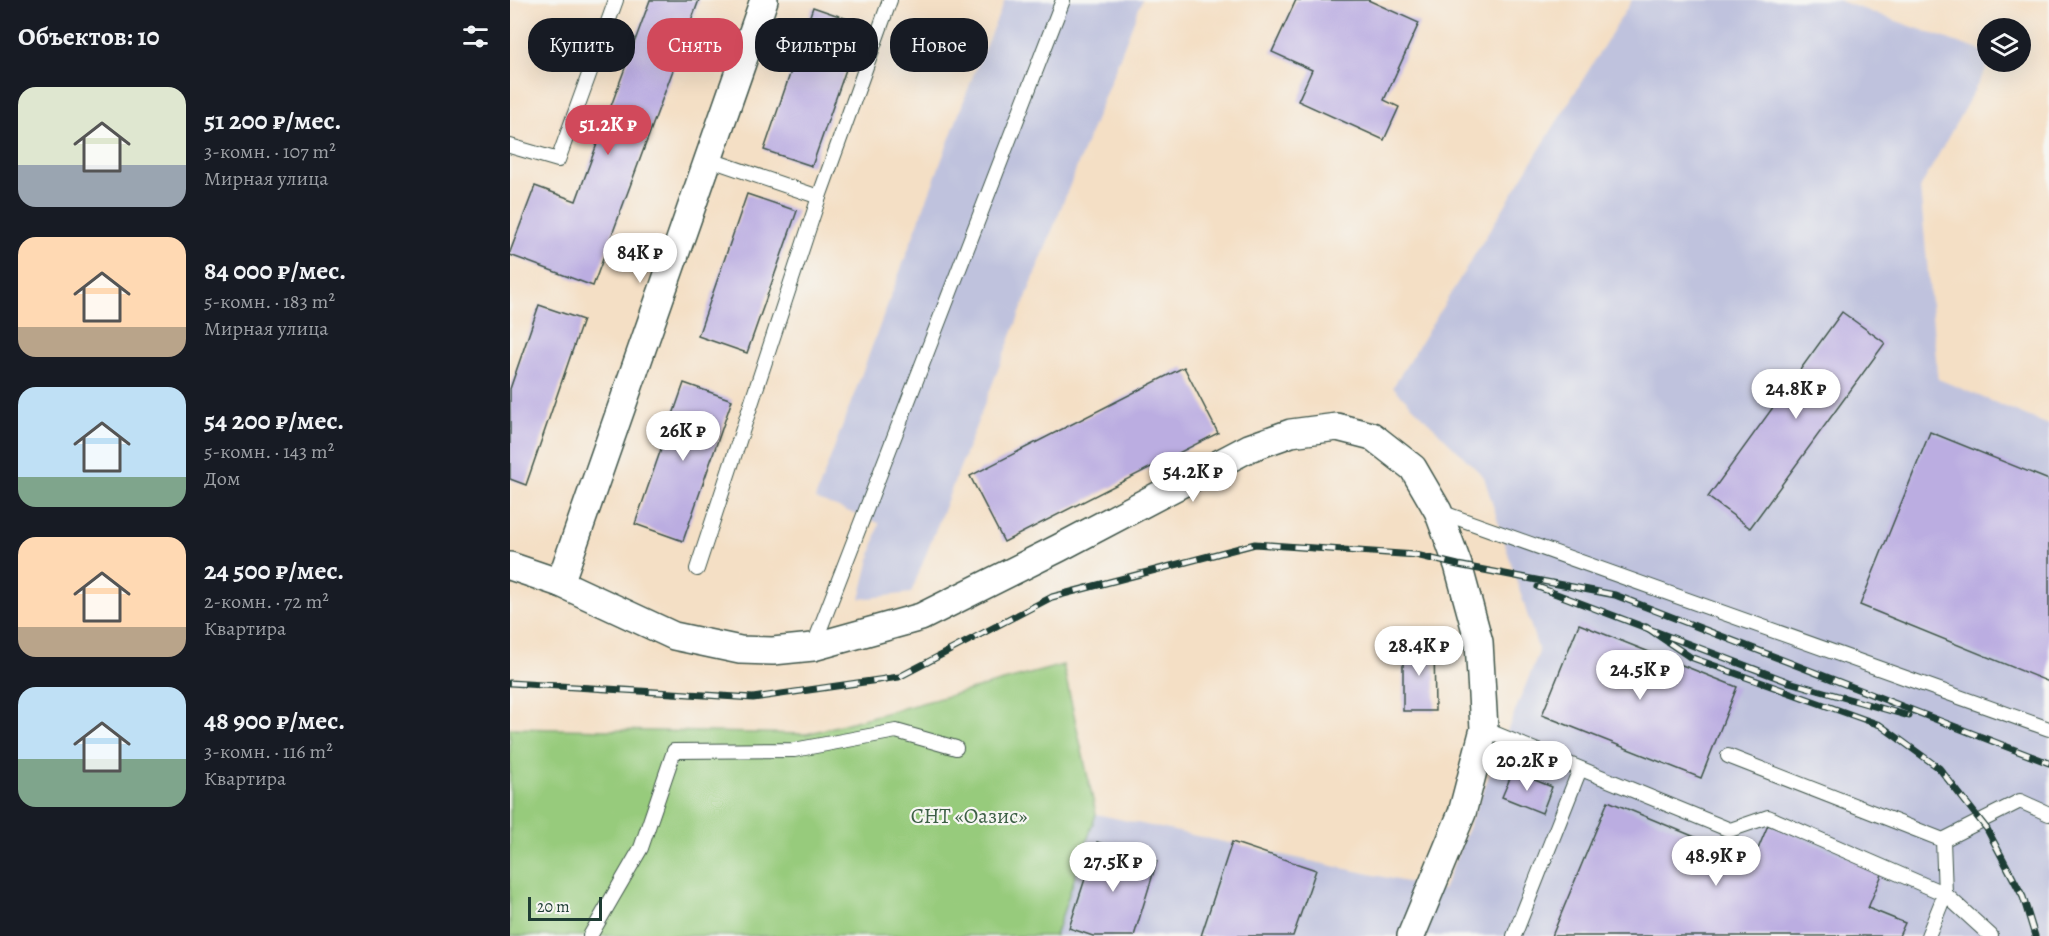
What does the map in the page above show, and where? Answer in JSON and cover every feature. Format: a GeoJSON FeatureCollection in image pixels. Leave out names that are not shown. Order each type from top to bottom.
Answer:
{"type":"FeatureCollection","features":[{"type":"Feature","properties":{"kind":"street"},"geometry":{"type":"LineString","coordinates":[[560,583],[764,0]]}},
{"type":"Feature","properties":{"kind":"street"},"geometry":{"type":"LineString","coordinates":[[510,566],[560,583],[674,636],[740,650],[773,651],[813,647],[921,617],[1059,548],[1249,448],[1292,433],[1337,427],[1372,436],[1413,468],[1438,511],[1458,565],[1479,642],[1484,729],[1462,813],[1411,936]]}},
{"type":"Feature","properties":{"kind":"lane"},"geometry":{"type":"LineString","coordinates":[[510,146],[558,160],[616,0]]}},
{"type":"Feature","properties":{"kind":"lane"},"geometry":{"type":"LineString","coordinates":[[697,569],[819,197],[890,0]]}},
{"type":"Feature","properties":{"kind":"lane"},"geometry":{"type":"LineString","coordinates":[[813,647],[1063,0]]}},
{"type":"Feature","properties":{"kind":"lane"},"geometry":{"type":"LineString","coordinates":[[708,159],[819,197]]}},
{"type":"Feature","properties":{"kind":"lane"},"geometry":{"type":"LineString","coordinates":[[1438,511],[2049,729]]}},
{"type":"Feature","properties":{"kind":"lane"},"geometry":{"type":"LineString","coordinates":[[1484,729],[1730,830],[1768,817],[1945,894],[1991,936]]}},
{"type":"Feature","properties":{"kind":"lane"},"geometry":{"type":"LineString","coordinates":[[590,936],[641,848],[674,751],[794,750],[896,731],[956,748]]}},
{"type":"Feature","properties":{"kind":"lane"},"geometry":{"type":"LineString","coordinates":[[1728,756],[1942,840],[2020,801],[2049,814]]}},
{"type":"Feature","properties":{"kind":"lane"},"geometry":{"type":"LineString","coordinates":[[1514,936],[1580,769]]}},
{"type":"Feature","properties":{"kind":"lane"},"geometry":{"type":"LineString","coordinates":[[1928,936],[1945,894],[1942,840]]}},
{"type":"Feature","properties":{"kind":"shaded area"},"geometry":{"type":"Polygon","coordinates":[[[1005,0],[1142,0],[911,593],[860,599],[879,523],[815,499],[973,76],[975,72],[988,72],[988,40],[1005,0]]]}},
{"type":"Feature","properties":{"kind":"shaded area"},"geometry":{"type":"Polygon","coordinates":[[[1632,0],[1837,0],[1977,49],[1977,72],[1984,72],[1920,188],[1938,379],[2049,425],[2049,936],[1055,936],[1096,814],[1443,890],[1539,652],[1484,477],[1393,387],[1632,0]]]}},
{"type":"Feature","properties":{"kind":"green space","name":"СНТ «Оазис»"},"geometry":{"type":"Polygon","coordinates":[[[1063,665],[1096,814],[1055,936],[510,936],[510,728],[807,734],[1063,665]]]}},
{"type":"Feature","properties":{"kind":"building"},"geometry":{"type":"Polygon","coordinates":[[[650,0],[699,0],[692,18],[647,18],[647,72],[672,72],[593,286],[510,255],[510,252],[535,186],[576,201],[623,72],[635,72],[635,41],[650,0]]]}},
{"type":"Feature","properties":{"kind":"building"},"geometry":{"type":"Polygon","coordinates":[[[1296,0],[1368,0],[1419,23],[1384,100],[1399,107],[1384,140],[1298,101],[1312,70],[1272,52],[1296,0]]]}},
{"type":"Feature","properties":{"kind":"building"},"geometry":{"type":"Polygon","coordinates":[[[813,7],[845,18],[809,18],[813,7]]]}},
{"type":"Feature","properties":{"kind":"building"},"geometry":{"type":"Polygon","coordinates":[[[791,72],[845,72],[812,166],[764,150],[791,72]]]}},
{"type":"Feature","properties":{"kind":"building"},"geometry":{"type":"Polygon","coordinates":[[[747,194],[797,211],[747,353],[698,336],[747,194]]]}},
{"type":"Feature","properties":{"kind":"building"},"geometry":{"type":"Polygon","coordinates":[[[539,305],[583,320],[526,485],[510,479],[510,389],[539,305]]]}},
{"type":"Feature","properties":{"kind":"building"},"geometry":{"type":"Polygon","coordinates":[[[1842,312],[1885,343],[1750,528],[1708,497],[1842,312]]]}},
{"type":"Feature","properties":{"kind":"building"},"geometry":{"type":"Polygon","coordinates":[[[1184,367],[1218,433],[1004,542],[970,476],[1184,367]]]}},
{"type":"Feature","properties":{"kind":"building"},"geometry":{"type":"Polygon","coordinates":[[[684,383],[732,400],[683,541],[635,524],[684,383]]]}},
{"type":"Feature","properties":{"kind":"building"},"geometry":{"type":"Polygon","coordinates":[[[1930,432],[2049,480],[2049,682],[1860,605],[1930,432]]]}},
{"type":"Feature","properties":{"kind":"building"},"geometry":{"type":"Polygon","coordinates":[[[1579,624],[1737,687],[1701,778],[1542,715],[1579,624]]]}},
{"type":"Feature","properties":{"kind":"building"},"geometry":{"type":"Polygon","coordinates":[[[1403,642],[1434,642],[1435,711],[1403,711],[1403,642]]]}},
{"type":"Feature","properties":{"kind":"building"},"geometry":{"type":"Polygon","coordinates":[[[1513,771],[1552,787],[1542,813],[1502,797],[1513,771]]]}},
{"type":"Feature","properties":{"kind":"building"},"geometry":{"type":"Polygon","coordinates":[[[1608,801],[1753,861],[1768,825],[1883,872],[1868,908],[1905,923],[1899,936],[1552,936],[1608,801]]]}},
{"type":"Feature","properties":{"kind":"building"},"geometry":{"type":"Polygon","coordinates":[[[1097,842],[1157,861],[1134,936],[1093,936],[1069,928],[1097,842]]]}},
{"type":"Feature","properties":{"kind":"building"},"geometry":{"type":"Polygon","coordinates":[[[1232,842],[1316,870],[1293,936],[1201,936],[1232,842]]]}},
{"type":"Feature","properties":{"kind":"railway"},"geometry":{"type":"LineString","coordinates":[[510,683],[753,698],[899,677],[1052,597],[1255,544],[1416,555],[1615,595],[2049,763]]}},
{"type":"Feature","properties":{"kind":"railway"},"geometry":{"type":"LineString","coordinates":[[1538,587],[1789,682],[1909,716]]}},
{"type":"Feature","properties":{"kind":"railway"},"geometry":{"type":"LineString","coordinates":[[1646,627],[1690,657],[1880,725],[1939,768],[1987,829],[2023,897],[2035,936]]}}]}
